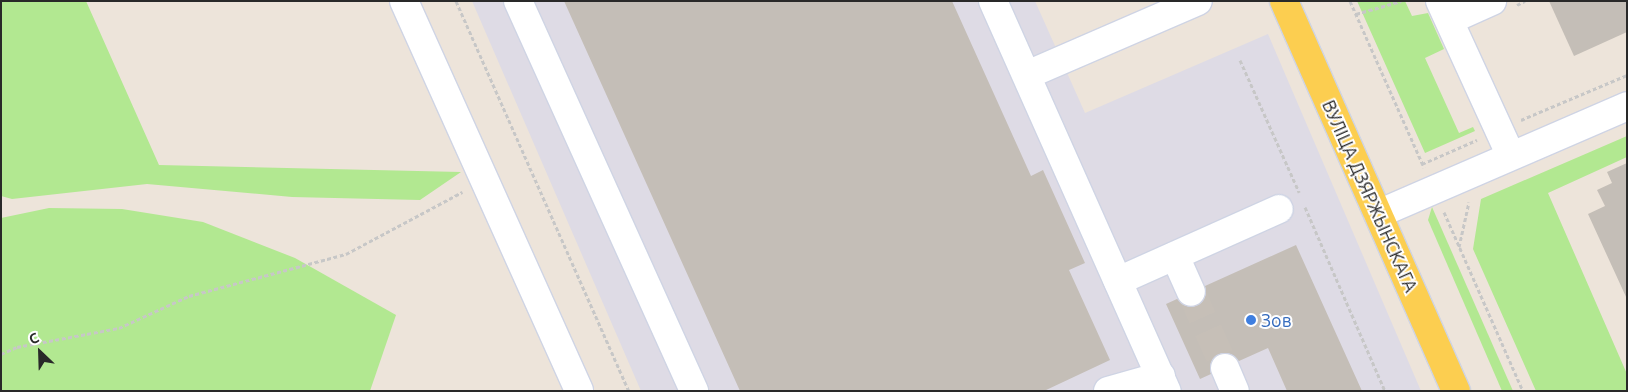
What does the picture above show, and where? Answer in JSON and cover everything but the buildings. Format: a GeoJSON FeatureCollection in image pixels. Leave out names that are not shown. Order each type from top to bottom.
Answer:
{"type":"FeatureCollection","features":[{"type":"Feature","properties":{"kind":"main road","name":"ВУЛІЦА ДЗЯРЖЫНСКАГА"},"geometry":{"type":"LineString","coordinates":[[1284,1],[1456,391]]}},
{"type":"Feature","properties":{"kind":"lane"},"geometry":{"type":"LineString","coordinates":[[404,1],[579,391]]}},
{"type":"Feature","properties":{"kind":"lane"},"geometry":{"type":"LineString","coordinates":[[518,1],[694,391]]}},
{"type":"Feature","properties":{"kind":"lane"},"geometry":{"type":"LineString","coordinates":[[994,1],[1164,384],[1108,391]]}},
{"type":"Feature","properties":{"kind":"lane"},"geometry":{"type":"LineString","coordinates":[[1027,76],[1198,1]]}},
{"type":"Feature","properties":{"kind":"lane"},"geometry":{"type":"LineString","coordinates":[[1501,5],[1446,10],[1512,156]]}},
{"type":"Feature","properties":{"kind":"lane"},"geometry":{"type":"LineString","coordinates":[[1378,214],[1627,106]]}},
{"type":"Feature","properties":{"kind":"lane"},"geometry":{"type":"LineString","coordinates":[[1118,281],[1279,209]]}},
{"type":"Feature","properties":{"kind":"lane"},"geometry":{"type":"LineString","coordinates":[[1175,256],[1191,292]]}},
{"type":"Feature","properties":{"kind":"path"},"geometry":{"type":"LineString","coordinates":[[456,1],[629,391]]}},
{"type":"Feature","properties":{"kind":"path"},"geometry":{"type":"LineString","coordinates":[[1356,14],[1401,1]]}},
{"type":"Feature","properties":{"kind":"path"},"geometry":{"type":"LineString","coordinates":[[1501,5],[1525,1]]}},
{"type":"Feature","properties":{"kind":"path"},"geometry":{"type":"LineString","coordinates":[[1422,164],[1627,75]]}},
{"type":"Feature","properties":{"kind":"path"},"geometry":{"type":"LineString","coordinates":[[1459,248],[1470,196],[1484,168]]}},
{"type":"Feature","properties":{"kind":"path"},"geometry":{"type":"LineString","coordinates":[[1,354],[17,347],[119,328],[189,296],[346,254],[436,203],[486,182]]}},
{"type":"Feature","properties":{"kind":"path"},"geometry":{"type":"LineString","coordinates":[[1359,331],[1385,391]]}},
{"type":"Feature","properties":{"kind":"shaded area"},"geometry":{"type":"Polygon","coordinates":[[[472,1],[1035,1],[1085,113],[1268,34],[1421,391],[641,391],[472,1]]]}},
{"type":"Feature","properties":{"kind":"green space"},"geometry":{"type":"Polygon","coordinates":[[[1,1],[86,1],[159,165],[461,172],[420,200],[292,197],[147,184],[12,199],[1,196],[1,1]]]}},
{"type":"Feature","properties":{"kind":"green space"},"geometry":{"type":"Polygon","coordinates":[[[1357,1],[1405,1],[1412,16],[1428,13],[1444,49],[1425,58],[1459,133],[1473,127],[1475,131],[1425,153],[1357,1]]]}},
{"type":"Feature","properties":{"kind":"green space"},"geometry":{"type":"Polygon","coordinates":[[[1627,136],[1627,157],[1548,193],[1627,374],[1627,391],[1536,391],[1473,249],[1481,199],[1627,136]]]}},
{"type":"Feature","properties":{"kind":"green space"},"geometry":{"type":"Polygon","coordinates":[[[1432,207],[1513,391],[1502,391],[1428,220],[1432,207]]]}},
{"type":"Feature","properties":{"kind":"green space"},"geometry":{"type":"Polygon","coordinates":[[[49,208],[122,209],[203,222],[295,258],[396,315],[370,391],[1,391],[1,218],[49,208]]]}},
{"type":"Feature","properties":{"kind":"tunnel"},"geometry":{"type":"LineString","coordinates":[[1191,292],[1225,368]]}},
{"type":"Feature","properties":{"kind":"place","name":"Зов"},"geometry":{"type":"Point","coordinates":[1251,320]}}]}
